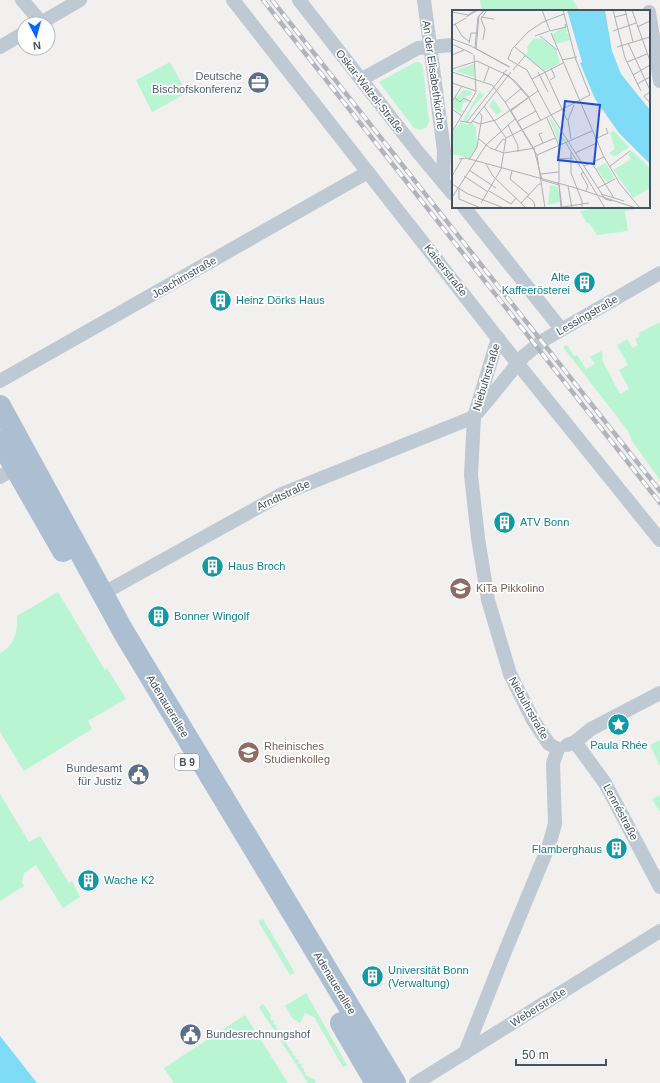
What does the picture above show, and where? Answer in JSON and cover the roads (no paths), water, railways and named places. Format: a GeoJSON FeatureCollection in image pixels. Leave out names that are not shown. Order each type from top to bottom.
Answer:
{"type":"FeatureCollection","features":[{"type":"Feature","properties":{"kind":"main road","name":"Adenauerallee"},"geometry":{"type":"LineString","coordinates":[[0,406],[15,468],[102,594],[395,1083]]}},
{"type":"Feature","properties":{"kind":"main road","name":"Adenauerallee"},"geometry":{"type":"LineString","coordinates":[[0,440],[133,673],[256,877],[376,1083]]}},
{"type":"Feature","properties":{"kind":"street"},"geometry":{"type":"LineString","coordinates":[[22,0],[35,16]]}},
{"type":"Feature","properties":{"kind":"street"},"geometry":{"type":"LineString","coordinates":[[52,16],[80,0]]}},
{"type":"Feature","properties":{"kind":"street","name":"Kaiserstraße"},"geometry":{"type":"LineString","coordinates":[[233,0],[518,364],[660,540]]}},
{"type":"Feature","properties":{"kind":"street","name":"Oskar-Walzel-Straße"},"geometry":{"type":"LineString","coordinates":[[299,0],[417,151],[443,180]]}},
{"type":"Feature","properties":{"kind":"street","name":"An der Elisabethkirche"},"geometry":{"type":"LineString","coordinates":[[424,0],[444,151],[443,180]]}},
{"type":"Feature","properties":{"kind":"street"},"geometry":{"type":"LineString","coordinates":[[647,0],[648,10]]}},
{"type":"Feature","properties":{"kind":"street"},"geometry":{"type":"LineString","coordinates":[[650,23],[660,81]]}},
{"type":"Feature","properties":{"kind":"street"},"geometry":{"type":"LineString","coordinates":[[0,47],[16,38]]}},
{"type":"Feature","properties":{"kind":"street"},"geometry":{"type":"LineString","coordinates":[[362,79],[418,48],[452,44]]}},
{"type":"Feature","properties":{"kind":"street","name":"Joachimstraße"},"geometry":{"type":"LineString","coordinates":[[0,381],[365,168]]}},
{"type":"Feature","properties":{"kind":"street"},"geometry":{"type":"LineString","coordinates":[[443,180],[452,193]]}},
{"type":"Feature","properties":{"kind":"street"},"geometry":{"type":"LineString","coordinates":[[465,208],[561,329]]}},
{"type":"Feature","properties":{"kind":"street","name":"Lessingstraße"},"geometry":{"type":"LineString","coordinates":[[518,364],[530,350],[542,341],[660,273]]}},
{"type":"Feature","properties":{"kind":"street","name":"Niebuhrstraße"},"geometry":{"type":"LineString","coordinates":[[464,1053],[549,846],[555,824],[553,763],[558,749],[549,744],[533,720],[510,674],[488,600],[478,538],[471,475],[474,417],[498,338]]}},
{"type":"Feature","properties":{"kind":"street","name":"Niebuhrstraße"},"geometry":{"type":"LineString","coordinates":[[474,417],[518,364]]}},
{"type":"Feature","properties":{"kind":"street","name":"Arndtstraße"},"geometry":{"type":"LineString","coordinates":[[102,594],[282,494],[474,417]]}},
{"type":"Feature","properties":{"kind":"street"},"geometry":{"type":"LineString","coordinates":[[558,749],[575,742],[591,729],[660,693]]}},
{"type":"Feature","properties":{"kind":"street","name":"Lennéstraße"},"geometry":{"type":"LineString","coordinates":[[575,742],[605,783],[660,887]]}},
{"type":"Feature","properties":{"kind":"street","name":"Weberstraße"},"geometry":{"type":"LineString","coordinates":[[416,1083],[660,931]]}},
{"type":"Feature","properties":{"kind":"water"},"geometry":{"type":"Polygon","coordinates":[[[0,1036],[37,1083],[0,1083],[0,1036]]]}},
{"type":"Feature","properties":{"kind":"railway"},"geometry":{"type":"LineString","coordinates":[[263,0],[660,503]]}},
{"type":"Feature","properties":{"kind":"railway"},"geometry":{"type":"LineString","coordinates":[[272,0],[660,491]]}},
{"type":"Feature","properties":{"kind":"place","name":"Deutsche Bischofskonferenz"},"geometry":{"type":"Point","coordinates":[258,82]}},
{"type":"Feature","properties":{"kind":"place","name":"Alte Kaffeerösterei"},"geometry":{"type":"Point","coordinates":[585,283]}},
{"type":"Feature","properties":{"kind":"place","name":"Heinz Dörks Haus"},"geometry":{"type":"Point","coordinates":[221,300]}},
{"type":"Feature","properties":{"kind":"place","name":"ATV Bonn"},"geometry":{"type":"Point","coordinates":[504,522]}},
{"type":"Feature","properties":{"kind":"place","name":"Haus Broch"},"geometry":{"type":"Point","coordinates":[212,566]}},
{"type":"Feature","properties":{"kind":"place","name":"KiTa Pikkolino"},"geometry":{"type":"Point","coordinates":[461,588]}},
{"type":"Feature","properties":{"kind":"place","name":"Bonner Wingolf"},"geometry":{"type":"Point","coordinates":[158,616]}},
{"type":"Feature","properties":{"kind":"place","name":"Paula Rhée"},"geometry":{"type":"Point","coordinates":[619,725]}},
{"type":"Feature","properties":{"kind":"place","name":"Rheinisches Studienkolleg"},"geometry":{"type":"Point","coordinates":[249,752]}},
{"type":"Feature","properties":{"kind":"place","name":"Bundesamt für Justiz"},"geometry":{"type":"Point","coordinates":[138,774]}},
{"type":"Feature","properties":{"kind":"place","name":"Flamberghaus"},"geometry":{"type":"Point","coordinates":[617,849]}},
{"type":"Feature","properties":{"kind":"place","name":"Wache K2"},"geometry":{"type":"Point","coordinates":[88,880]}},
{"type":"Feature","properties":{"kind":"place","name":"Universität Bonn (Verwaltung)"},"geometry":{"type":"Point","coordinates":[373,976]}},
{"type":"Feature","properties":{"kind":"place","name":"Bundesrechnungshof"},"geometry":{"type":"Point","coordinates":[190,1034]}}]}
